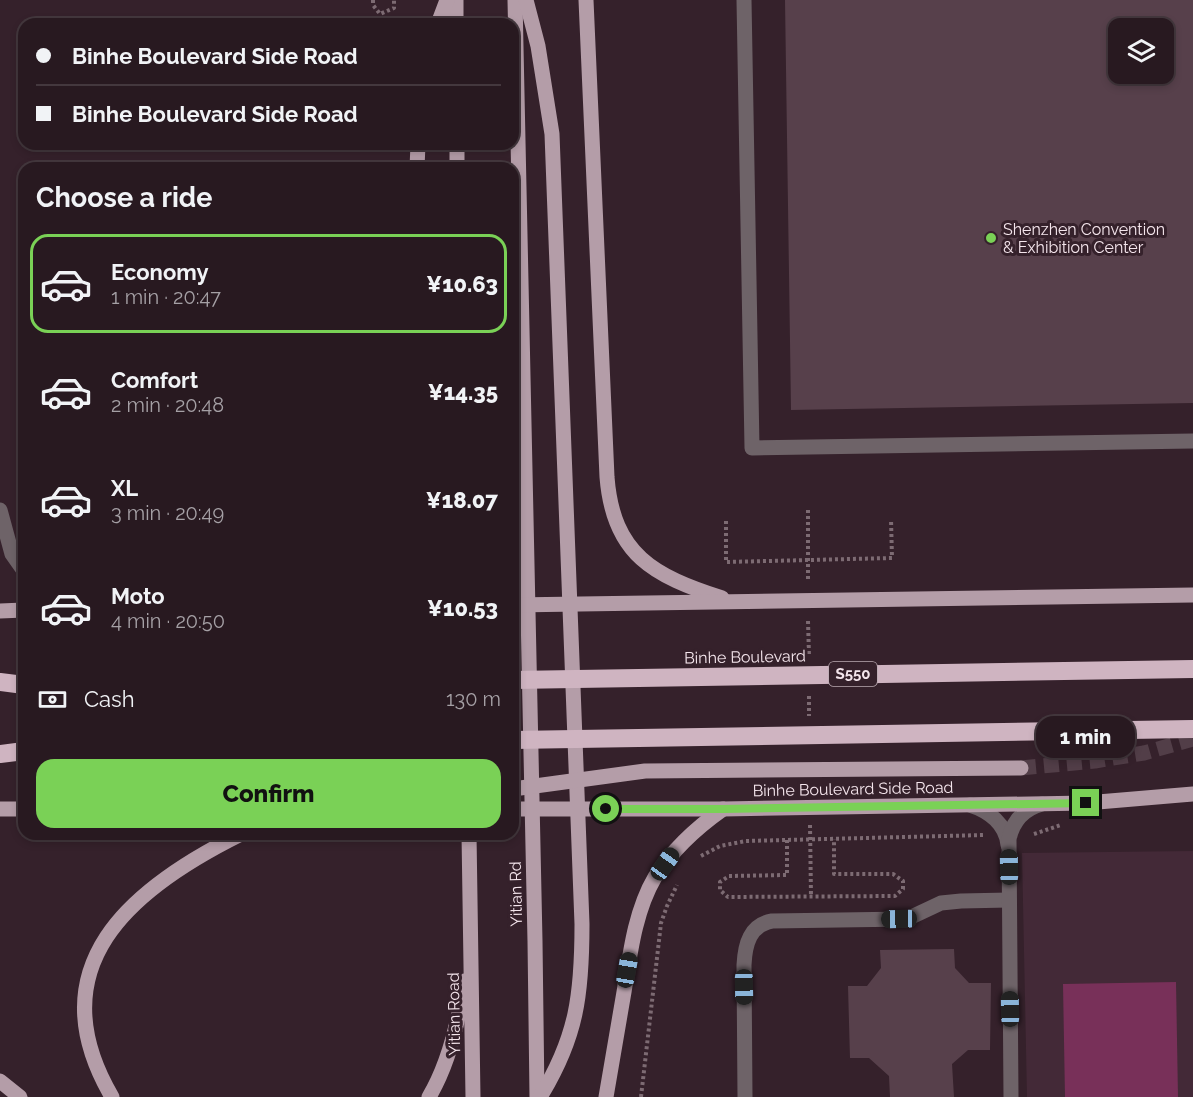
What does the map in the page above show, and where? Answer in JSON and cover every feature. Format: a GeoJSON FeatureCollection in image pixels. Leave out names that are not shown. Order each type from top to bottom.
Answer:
{"type":"FeatureCollection","features":[{"type":"Feature","properties":{"kind":"highway","name":"Binhe Boulevard"},"geometry":{"type":"LineString","coordinates":[[519,680],[1193,669]]}},
{"type":"Feature","properties":{"kind":"highway"},"geometry":{"type":"LineString","coordinates":[[0,682],[18,685]]}},
{"type":"Feature","properties":{"kind":"highway"},"geometry":{"type":"LineString","coordinates":[[0,687],[18,686]]}},
{"type":"Feature","properties":{"kind":"highway"},"geometry":{"type":"LineString","coordinates":[[519,740],[1193,729]]}},
{"type":"Feature","properties":{"kind":"highway"},"geometry":{"type":"LineString","coordinates":[[0,746],[18,746]]}},
{"type":"Feature","properties":{"kind":"highway"},"geometry":{"type":"LineString","coordinates":[[0,754],[18,752]]}},
{"type":"Feature","properties":{"kind":"main road"},"geometry":{"type":"LineString","coordinates":[[440,18],[447,0]]}},
{"type":"Feature","properties":{"kind":"main road"},"geometry":{"type":"LineString","coordinates":[[456,0],[456,18]]}},
{"type":"Feature","properties":{"kind":"main road","name":"Yitian Rd"},"geometry":{"type":"LineString","coordinates":[[515,0],[515,18]]}},
{"type":"Feature","properties":{"kind":"main road"},"geometry":{"type":"LineString","coordinates":[[526,0],[538,46],[552,135],[582,960],[578,1000],[569,1041],[554,1074],[538,1097]]}},
{"type":"Feature","properties":{"kind":"main road"},"geometry":{"type":"LineString","coordinates":[[587,4],[607,465],[611,507],[624,538],[643,561],[656,571],[684,585],[733,602]]}},
{"type":"Feature","properties":{"kind":"main road","name":"Yitian Rd"},"geometry":{"type":"LineString","coordinates":[[519,212],[538,1097]]}},
{"type":"Feature","properties":{"kind":"main road"},"geometry":{"type":"LineString","coordinates":[[1174,595],[1193,590]]}},
{"type":"Feature","properties":{"kind":"main road"},"geometry":{"type":"LineString","coordinates":[[519,605],[1193,595]]}},
{"type":"Feature","properties":{"kind":"main road"},"geometry":{"type":"LineString","coordinates":[[0,611],[18,610]]}},
{"type":"Feature","properties":{"kind":"main road"},"geometry":{"type":"LineString","coordinates":[[519,788],[645,771],[1021,768]]}},
{"type":"Feature","properties":{"kind":"main road","name":"Binhe Boulevard Side Road"},"geometry":{"type":"LineString","coordinates":[[519,809],[723,809],[1044,804],[1086,803],[1193,794]]}},
{"type":"Feature","properties":{"kind":"main road"},"geometry":{"type":"LineString","coordinates":[[0,809],[18,809]]}},
{"type":"Feature","properties":{"kind":"main road"},"geometry":{"type":"LineString","coordinates":[[606,1097],[631,949],[641,911],[655,878],[674,851],[696,829],[723,809]]}},
{"type":"Feature","properties":{"kind":"main road"},"geometry":{"type":"LineString","coordinates":[[112,1097],[98,1072],[89,1046],[83,1004],[88,972],[104,939],[130,907],[198,857],[230,840]]}},
{"type":"Feature","properties":{"kind":"main road"},"geometry":{"type":"LineString","coordinates":[[429,1097],[439,1080],[453,1037],[463,990],[471,930],[469,840]]}},
{"type":"Feature","properties":{"kind":"main road","name":"Yitian Road"},"geometry":{"type":"LineString","coordinates":[[471,930],[473,1097]]}},
{"type":"Feature","properties":{"kind":"main road"},"geometry":{"type":"LineString","coordinates":[[0,1081],[20,1097]]}},
{"type":"Feature","properties":{"kind":"street"},"geometry":{"type":"LineString","coordinates":[[744,0],[752,448],[1193,441]]}},
{"type":"Feature","properties":{"kind":"street"},"geometry":{"type":"LineString","coordinates":[[0,502],[12,554],[18,562]]}},
{"type":"Feature","properties":{"kind":"street"},"geometry":{"type":"LineString","coordinates":[[1011,1097],[1008,835],[1022,813],[1044,804]]}},
{"type":"Feature","properties":{"kind":"street"},"geometry":{"type":"LineString","coordinates":[[970,805],[983,809],[1008,835]]}},
{"type":"Feature","properties":{"kind":"street"},"geometry":{"type":"LineString","coordinates":[[746,1097],[744,965],[746,946],[756,927],[772,921],[908,919],[941,903],[1009,900]]}},
{"type":"Feature","properties":{"kind":"path"},"geometry":{"type":"LineString","coordinates":[[373,0],[373,5],[380,14],[394,8],[394,0]]}},
{"type":"Feature","properties":{"kind":"path"},"geometry":{"type":"LineString","coordinates":[[808,510],[808,560]]}},
{"type":"Feature","properties":{"kind":"path"},"geometry":{"type":"LineString","coordinates":[[726,521],[726,562],[892,558],[891,519]]}},
{"type":"Feature","properties":{"kind":"path"},"geometry":{"type":"LineString","coordinates":[[694,861],[709,851],[734,843],[1032,834],[1066,823]]}},
{"type":"Feature","properties":{"kind":"path"},"geometry":{"type":"LineString","coordinates":[[787,840],[787,875],[729,876],[720,882],[720,890],[728,897],[895,896],[903,889],[903,881],[893,874],[834,874],[834,839]]}},
{"type":"Feature","properties":{"kind":"path"},"geometry":{"type":"LineString","coordinates":[[641,1097],[662,923],[678,882]]}},
{"type":"Feature","properties":{"kind":"shaded area"},"geometry":{"type":"Polygon","coordinates":[[[1193,851],[1193,1097],[1027,1097],[1022,853],[1193,851]]]}},
{"type":"Feature","properties":{"kind":"shaded area"},"geometry":{"type":"Polygon","coordinates":[[[1176,982],[1178,1097],[1065,1097],[1063,984],[1176,982]]]}},
{"type":"Feature","properties":{"kind":"building","name":"Shenzhen Convention & Exhibition Center"},"geometry":{"type":"Polygon","coordinates":[[[785,0],[1193,0],[1193,403],[791,410],[785,0]]]}},
{"type":"Feature","properties":{"kind":"building"},"geometry":{"type":"Polygon","coordinates":[[[954,949],[955,968],[969,983],[991,983],[990,1050],[968,1050],[952,1064],[954,1097],[890,1097],[889,1076],[869,1058],[850,1058],[848,986],[867,986],[881,968],[880,950],[954,949]]]}},
{"type":"Feature","properties":{"kind":"tunnel"},"geometry":{"type":"LineString","coordinates":[[1021,768],[1095,761],[1144,753],[1193,739]]}},
{"type":"Feature","properties":{"kind":"place","name":"Shenzhen Convention & Exhibition Center"},"geometry":{"type":"Point","coordinates":[991,238]}},
{"type":"Feature","properties":{"kind":"route"},"geometry":{"type":"LineString","coordinates":[[606,809],[1086,803]]}}]}
